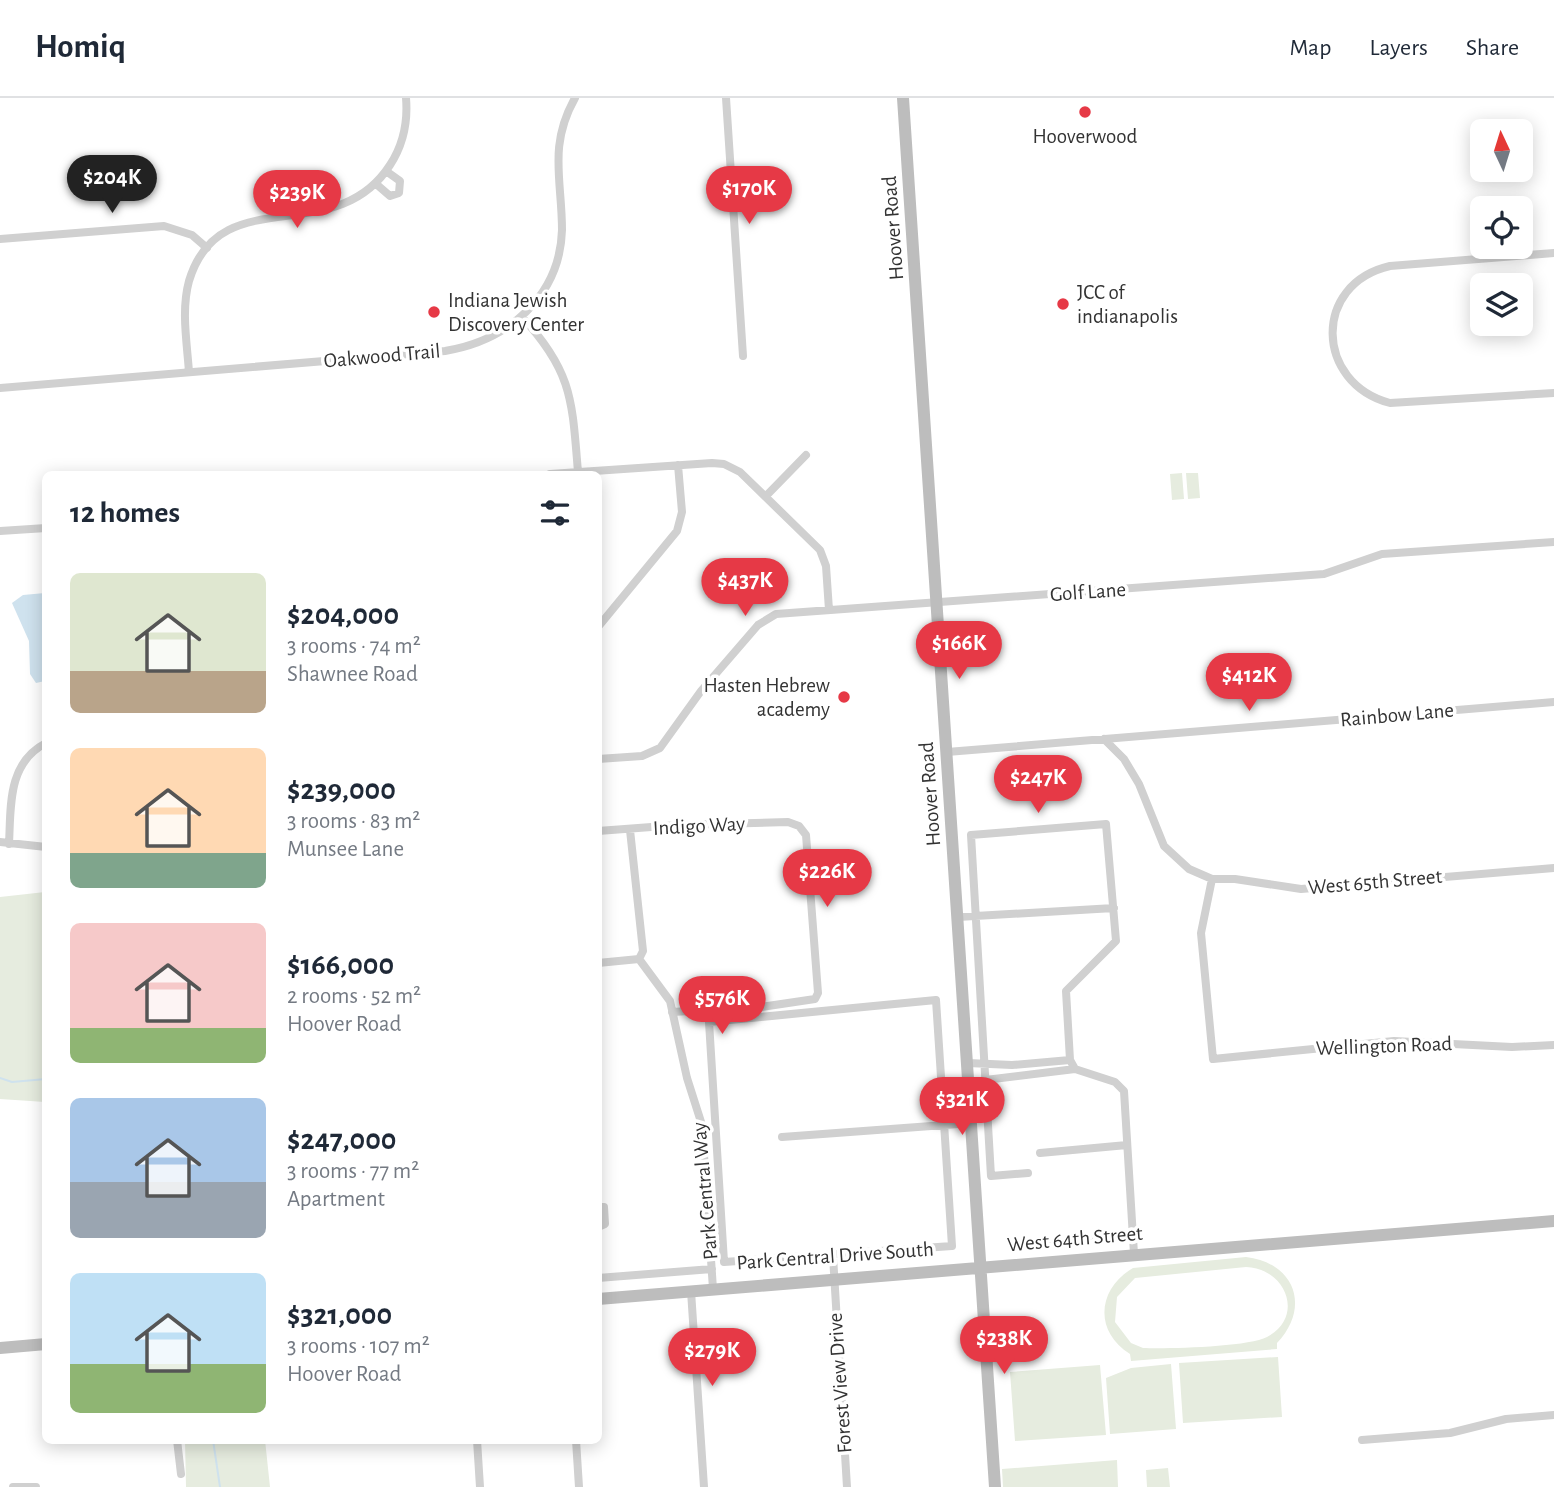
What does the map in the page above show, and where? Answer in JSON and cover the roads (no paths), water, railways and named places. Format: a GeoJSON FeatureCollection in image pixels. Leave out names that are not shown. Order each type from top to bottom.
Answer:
{"type":"FeatureCollection","features":[{"type":"Feature","properties":{"kind":"street"},"geometry":{"type":"LineString","coordinates":[[189,372],[186,295],[193,272],[207,248],[222,234],[249,221],[329,210],[351,202],[386,171],[402,138],[407,98]]}},
{"type":"Feature","properties":{"kind":"street","name":"Oakwood Trail"},"geometry":{"type":"LineString","coordinates":[[0,388],[458,349],[488,340],[522,317],[543,292],[557,261],[562,232],[558,145],[575,98]]}},
{"type":"Feature","properties":{"kind":"street"},"geometry":{"type":"LineString","coordinates":[[726,98],[743,356]]}},
{"type":"Feature","properties":{"kind":"street","name":"Hoover Road"},"geometry":{"type":"LineString","coordinates":[[903,98],[995,1487]]}},
{"type":"Feature","properties":{"kind":"street"},"geometry":{"type":"LineString","coordinates":[[375,183],[390,196],[399,193],[400,181],[386,171]]}},
{"type":"Feature","properties":{"kind":"street"},"geometry":{"type":"LineString","coordinates":[[0,239],[164,226],[192,234],[207,248]]}},
{"type":"Feature","properties":{"kind":"street"},"geometry":{"type":"LineString","coordinates":[[1554,253],[1380,268],[1358,279],[1346,292],[1333,324],[1332,345],[1342,370],[1366,394],[1381,401],[1407,405],[1554,393]]}},
{"type":"Feature","properties":{"kind":"street"},"geometry":{"type":"LineString","coordinates":[[522,317],[549,348],[566,381],[572,403],[578,471]]}},
{"type":"Feature","properties":{"kind":"street"},"geometry":{"type":"LineString","coordinates":[[766,496],[806,455]]}},
{"type":"Feature","properties":{"kind":"street"},"geometry":{"type":"LineString","coordinates":[[592,471],[715,463],[732,467],[766,496],[820,550],[826,563],[829,610]]}},
{"type":"Feature","properties":{"kind":"street"},"geometry":{"type":"LineString","coordinates":[[602,622],[677,531],[681,515],[678,465]]}},
{"type":"Feature","properties":{"kind":"street"},"geometry":{"type":"LineString","coordinates":[[0,531],[42,528]]}},
{"type":"Feature","properties":{"kind":"street","name":"Golf Lane"},"geometry":{"type":"LineString","coordinates":[[602,759],[642,756],[660,748],[701,691],[763,620],[783,612],[1324,574],[1382,554],[1554,542]]}},
{"type":"Feature","properties":{"kind":"street","name":"Rainbow Lane"},"geometry":{"type":"LineString","coordinates":[[947,752],[1554,702]]}},
{"type":"Feature","properties":{"kind":"street","name":"West 65th Street"},"geometry":{"type":"LineString","coordinates":[[1104,739],[1124,759],[1139,784],[1164,846],[1189,869],[1212,879],[1236,879],[1301,889],[1554,868]]}},
{"type":"Feature","properties":{"kind":"street"},"geometry":{"type":"LineString","coordinates":[[42,746],[24,761],[13,782],[5,843],[42,847]]}},
{"type":"Feature","properties":{"kind":"street","name":"Indigo Way"},"geometry":{"type":"LineString","coordinates":[[602,831],[788,822],[799,826],[808,841],[816,998],[761,1007],[672,1012]]}},
{"type":"Feature","properties":{"kind":"street","name":"Hoover Road"},"geometry":{"type":"LineString","coordinates":[[1028,1173],[991,1176],[971,835],[1106,824],[1114,908]]}},
{"type":"Feature","properties":{"kind":"street"},"geometry":{"type":"LineString","coordinates":[[602,963],[639,959],[643,951],[630,830]]}},
{"type":"Feature","properties":{"kind":"street","name":"Wellington Road"},"geometry":{"type":"LineString","coordinates":[[1212,879],[1202,933],[1213,1059],[1394,1041],[1519,1047],[1554,1045]]}},
{"type":"Feature","properties":{"kind":"street"},"geometry":{"type":"LineString","coordinates":[[958,917],[1114,908],[1116,941],[1066,991],[1072,1065]]}},
{"type":"Feature","properties":{"kind":"street","name":"Park Central Way"},"geometry":{"type":"LineString","coordinates":[[639,959],[666,993],[687,1078],[702,1125],[713,1289]]}},
{"type":"Feature","properties":{"kind":"street","name":"Park Central Drive South"},"geometry":{"type":"LineString","coordinates":[[936,1000],[946,1125],[953,1246],[723,1262],[709,1022],[936,1000]]}},
{"type":"Feature","properties":{"kind":"street"},"geometry":{"type":"LineString","coordinates":[[968,1063],[1072,1065],[1120,1086],[1124,1091],[1134,1254]]}},
{"type":"Feature","properties":{"kind":"street"},"geometry":{"type":"LineString","coordinates":[[969,1082],[1072,1065]]}},
{"type":"Feature","properties":{"kind":"street"},"geometry":{"type":"LineString","coordinates":[[782,1137],[972,1122]]}},
{"type":"Feature","properties":{"kind":"street"},"geometry":{"type":"LineString","coordinates":[[1040,1153],[1127,1145]]}},
{"type":"Feature","properties":{"kind":"street"},"geometry":{"type":"LineString","coordinates":[[602,1208],[602,1226]]}},
{"type":"Feature","properties":{"kind":"street","name":"West 64th Street"},"geometry":{"type":"LineString","coordinates":[[602,1299],[1554,1221]]}},
{"type":"Feature","properties":{"kind":"street","name":"West 64th Street"},"geometry":{"type":"LineString","coordinates":[[1045,1242],[1133,1235]]}},
{"type":"Feature","properties":{"kind":"street","name":"Forest View Drive"},"geometry":{"type":"LineString","coordinates":[[833,1256],[847,1487]]}},
{"type":"Feature","properties":{"kind":"street","name":"Park Central Drive South"},"geometry":{"type":"LineString","coordinates":[[602,1278],[712,1269]]}},
{"type":"Feature","properties":{"kind":"street"},"geometry":{"type":"LineString","coordinates":[[691,1291],[704,1487]]}},
{"type":"Feature","properties":{"kind":"street"},"geometry":{"type":"LineString","coordinates":[[0,1348],[42,1344]]}},
{"type":"Feature","properties":{"kind":"street"},"geometry":{"type":"LineString","coordinates":[[1362,1440],[1458,1432],[1506,1419],[1554,1415]]}},
{"type":"Feature","properties":{"kind":"street"},"geometry":{"type":"LineString","coordinates":[[177,1444],[181,1474]]}},
{"type":"Feature","properties":{"kind":"street"},"geometry":{"type":"LineString","coordinates":[[477,1444],[480,1487]]}},
{"type":"Feature","properties":{"kind":"street"},"geometry":{"type":"LineString","coordinates":[[576,1444],[579,1487]]}},
{"type":"Feature","properties":{"kind":"street"},"geometry":{"type":"LineString","coordinates":[[13,1487],[36,1486]]}},
{"type":"Feature","properties":{"kind":"water"},"geometry":{"type":"Polygon","coordinates":[[[42,593],[42,682],[36,683],[30,674],[29,641],[12,603],[23,595],[42,593]]]}},
{"type":"Feature","properties":{"kind":"waterway"},"geometry":{"type":"LineString","coordinates":[[0,1078],[12,1082],[42,1079]]}},
{"type":"Feature","properties":{"kind":"waterway"},"geometry":{"type":"LineString","coordinates":[[214,1444],[220,1487]]}},
{"type":"Feature","properties":{"kind":"place","name":"Hooverwood"},"geometry":{"type":"Point","coordinates":[1085,112]}},
{"type":"Feature","properties":{"kind":"place","name":"JCC of indianapolis"},"geometry":{"type":"Point","coordinates":[1063,304]}},
{"type":"Feature","properties":{"kind":"place","name":"Indiana Jewish Discovery Center"},"geometry":{"type":"Point","coordinates":[434,312]}},
{"type":"Feature","properties":{"kind":"place","name":"Hasten Hebrew academy"},"geometry":{"type":"Point","coordinates":[844,697]}}]}
